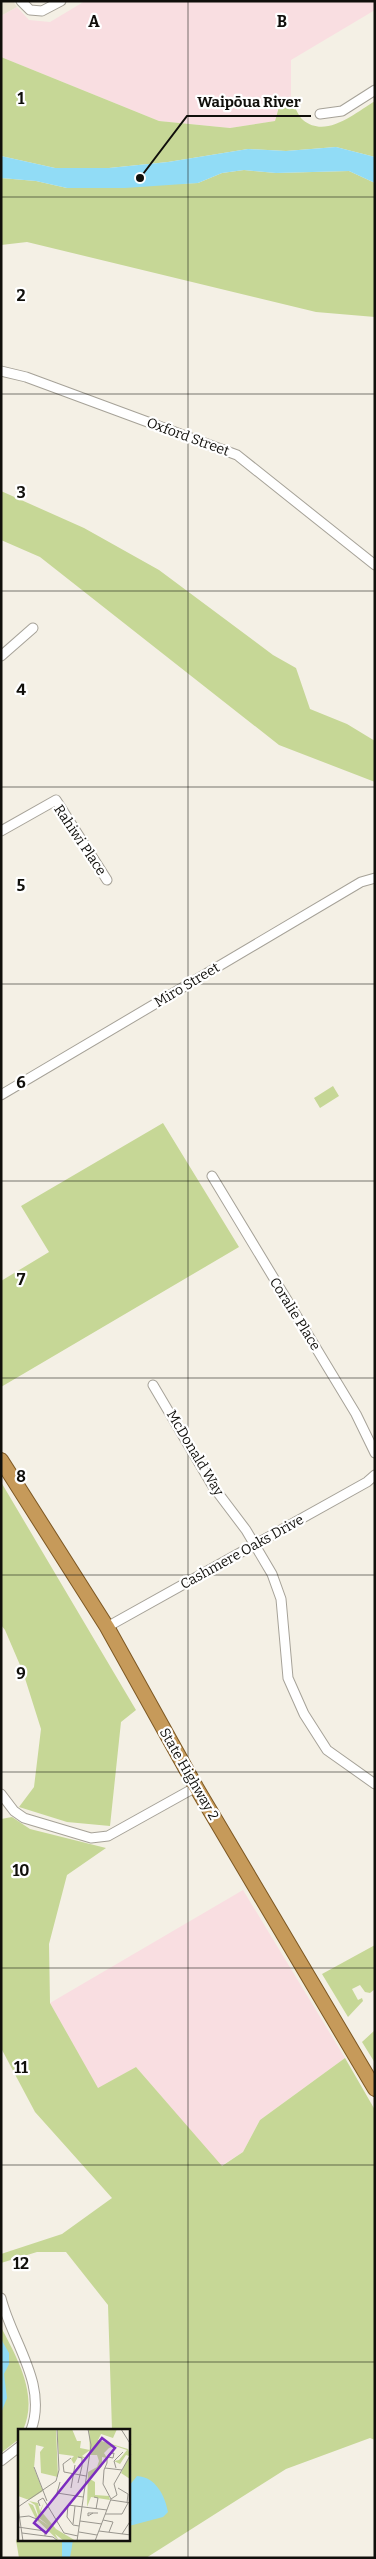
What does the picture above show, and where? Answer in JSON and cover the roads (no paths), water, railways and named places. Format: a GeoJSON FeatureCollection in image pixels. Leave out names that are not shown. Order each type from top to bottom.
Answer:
{"type":"FeatureCollection","features":[{"type":"Feature","properties":{"kind":"highway","name":"State Highway 2"},"geometry":{"type":"LineString","coordinates":[[1,1460],[107,1627],[196,1787],[375,2089]]}},
{"type":"Feature","properties":{"kind":"street"},"geometry":{"type":"LineString","coordinates":[[21,1],[30,10],[42,11],[61,1]]}},
{"type":"Feature","properties":{"kind":"street"},"geometry":{"type":"LineString","coordinates":[[320,114],[342,110],[375,90]]}},
{"type":"Feature","properties":{"kind":"street","name":"Oxford Street"},"geometry":{"type":"LineString","coordinates":[[1,371],[26,377],[237,455],[375,565]]}},
{"type":"Feature","properties":{"kind":"street"},"geometry":{"type":"LineString","coordinates":[[1,656],[33,628]]}},
{"type":"Feature","properties":{"kind":"street","name":"Rahiwi Place"},"geometry":{"type":"LineString","coordinates":[[1,832],[56,800],[106,880]]}},
{"type":"Feature","properties":{"kind":"street","name":"Miro Street"},"geometry":{"type":"LineString","coordinates":[[1,1095],[361,882],[375,878]]}},
{"type":"Feature","properties":{"kind":"street","name":"Coralie Place"},"geometry":{"type":"LineString","coordinates":[[212,1176],[356,1414],[375,1453]]}},
{"type":"Feature","properties":{"kind":"street","name":"McDonald Way"},"geometry":{"type":"LineString","coordinates":[[153,1385],[215,1490],[256,1544],[272,1574],[281,1599],[286,1666],[292,1690],[327,1750],[375,1784]]}},
{"type":"Feature","properties":{"kind":"street","name":"Cashmere Oaks Drive"},"geometry":{"type":"LineString","coordinates":[[107,1627],[367,1482],[375,1475]]}},
{"type":"Feature","properties":{"kind":"street"},"geometry":{"type":"LineString","coordinates":[[1,1794],[14,1811],[24,1818],[83,1836],[100,1838],[108,1836],[196,1787]]}},
{"type":"Feature","properties":{"kind":"street"},"geometry":{"type":"LineString","coordinates":[[1,2298],[6,2316],[27,2362],[35,2388],[36,2406],[31,2429]]}},
{"type":"Feature","properties":{"kind":"street"},"geometry":{"type":"LineString","coordinates":[[1,2461],[18,2448]]}},
{"type":"Feature","properties":{"kind":"water"},"geometry":{"type":"Polygon","coordinates":[[[336,147],[375,157],[375,183],[349,171],[276,173],[244,170],[222,173],[198,183],[125,188],[67,188],[36,181],[1,178],[1,156],[55,168],[109,168],[168,162],[248,149],[286,151],[336,147]]]}},
{"type":"Feature","properties":{"kind":"water"},"geometry":{"type":"Polygon","coordinates":[[[1,2339],[9,2353],[9,2364],[4,2374],[7,2398],[1,2413],[1,2339]]]}},
{"type":"Feature","properties":{"kind":"water"},"geometry":{"type":"Polygon","coordinates":[[[137,2476],[149,2480],[162,2494],[168,2512],[163,2517],[130,2526],[130,2485],[137,2476]]]}},
{"type":"Feature","properties":{"kind":"water"},"geometry":{"type":"Polygon","coordinates":[[[62,2542],[73,2542],[70,2558],[62,2558],[62,2542]]]}},
{"type":"Feature","properties":{"kind":"place","name":"Waipōua River"},"geometry":{"type":"Point","coordinates":[140,178]}}]}
